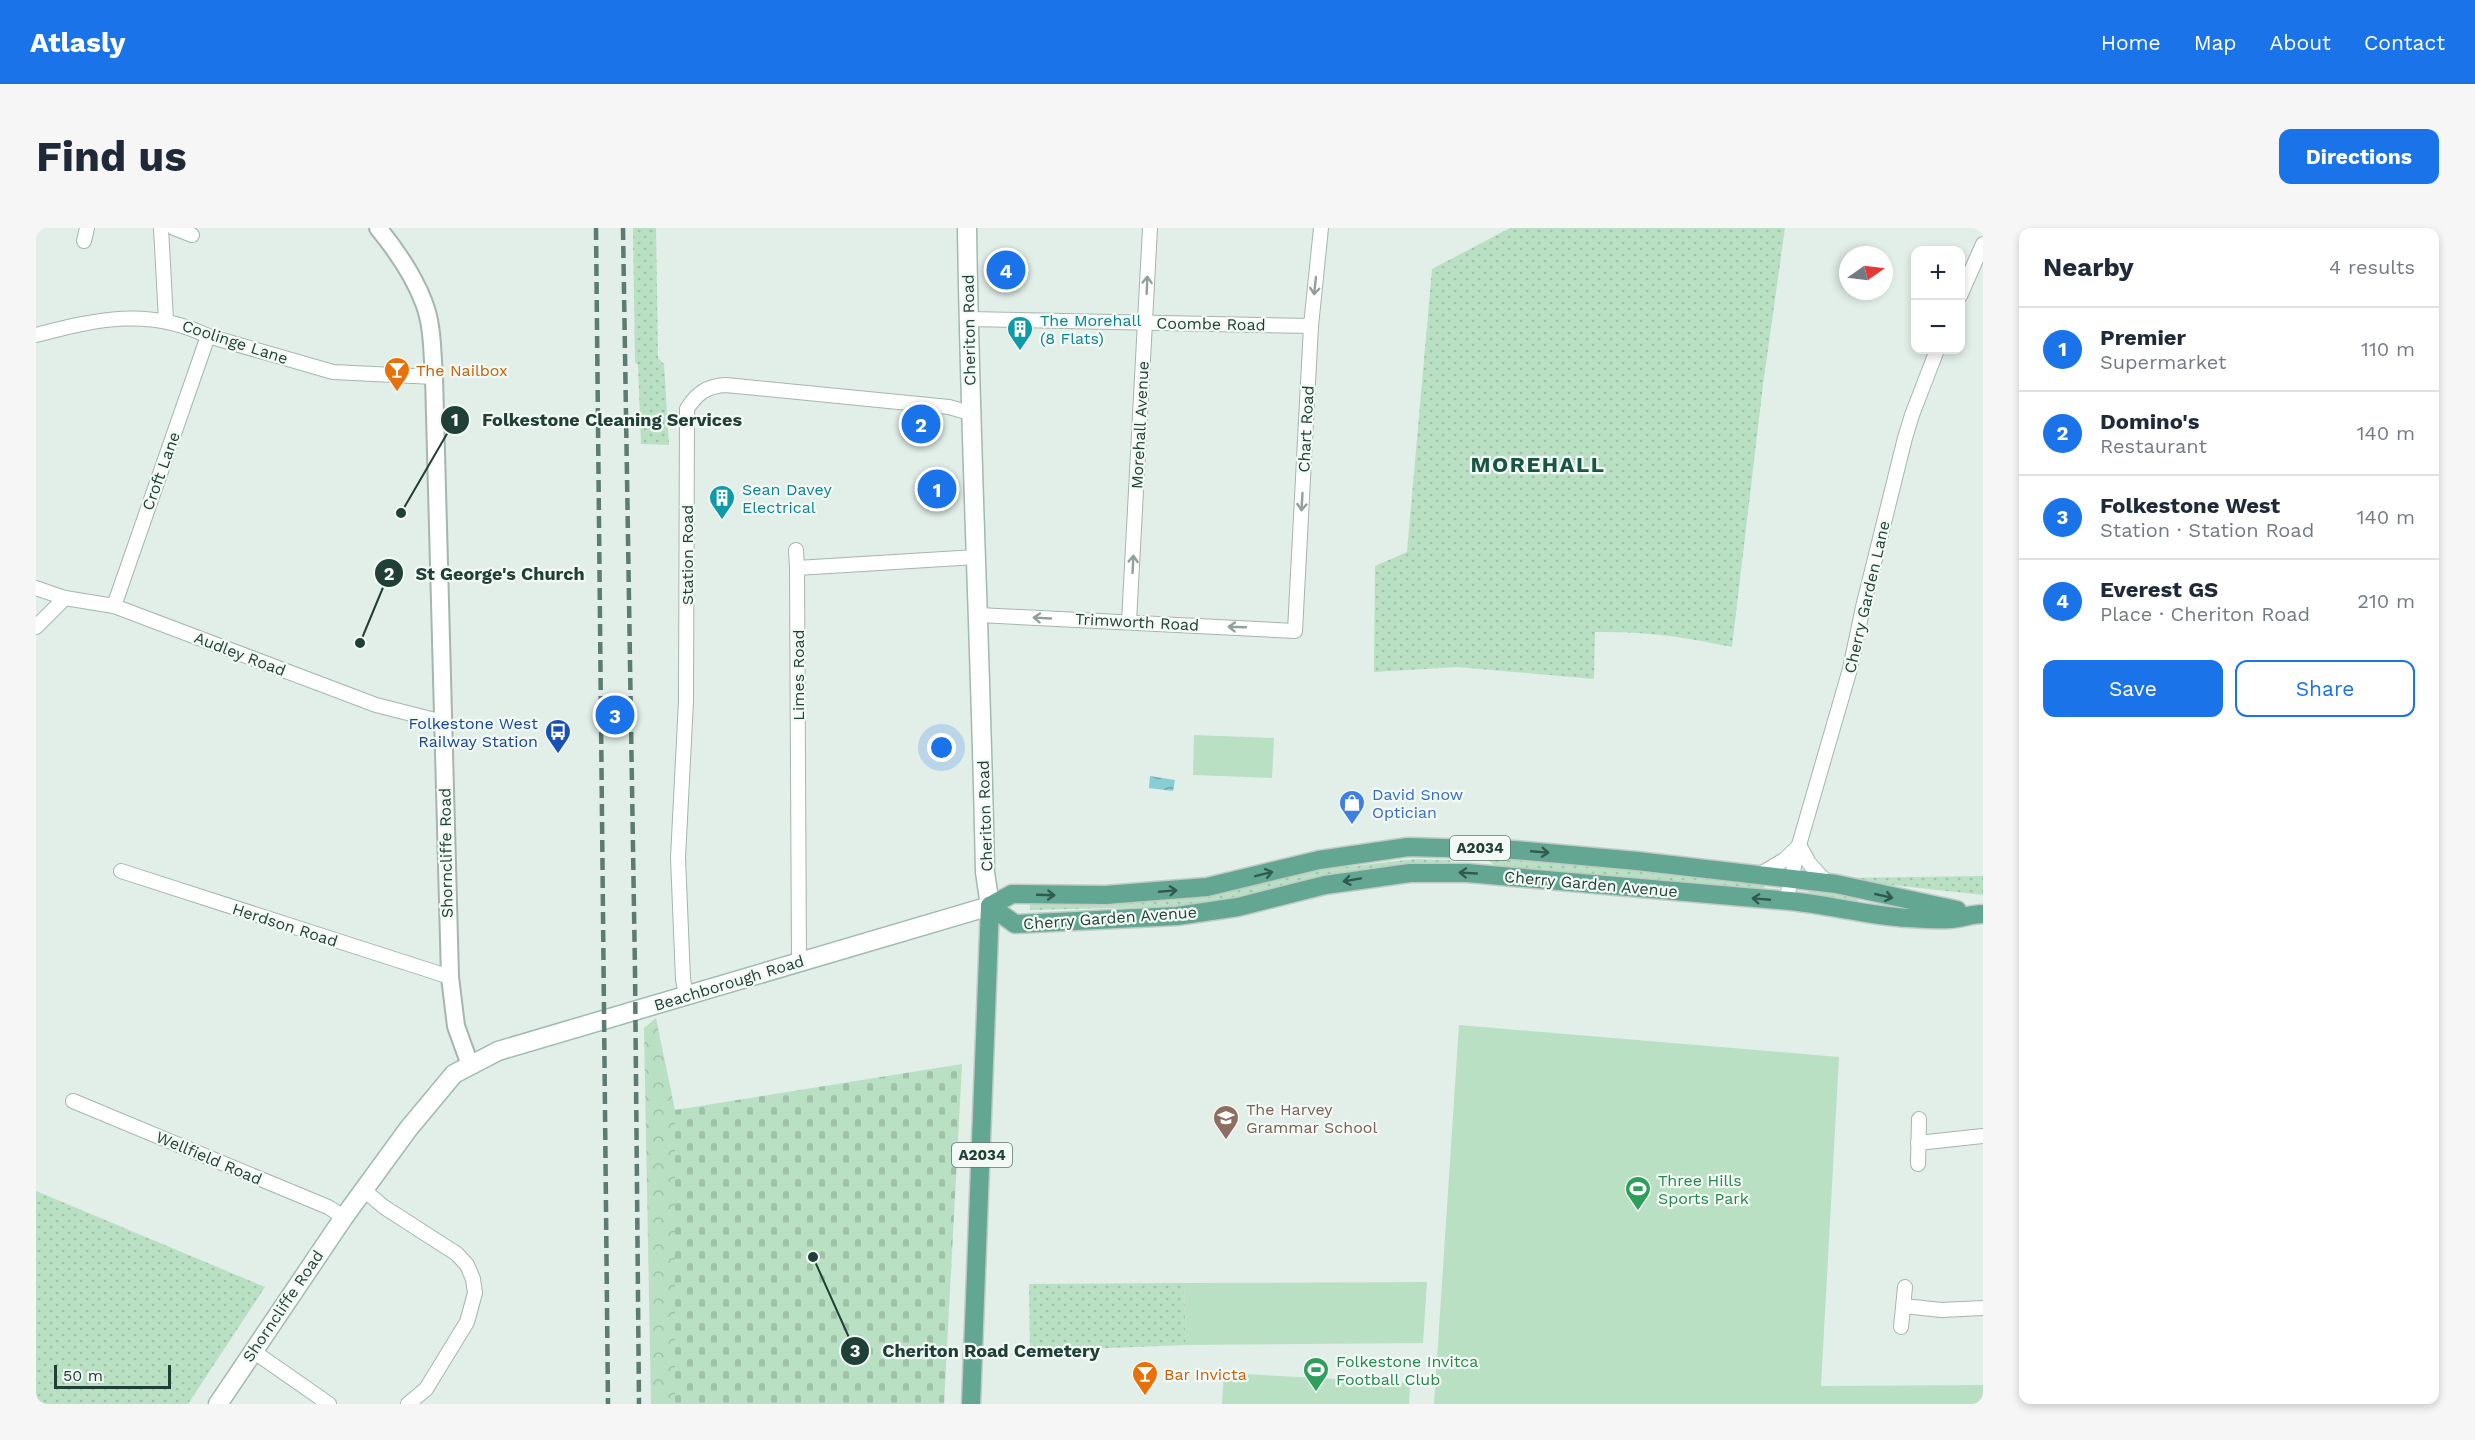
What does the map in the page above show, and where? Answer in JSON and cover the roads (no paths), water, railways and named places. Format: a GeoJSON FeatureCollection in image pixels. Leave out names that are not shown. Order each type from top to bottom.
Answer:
{"type":"FeatureCollection","features":[{"type":"Feature","properties":{"kind":"main road","name":"Cheriton Road"},"geometry":{"type":"LineString","coordinates":[[967,228],[970,413],[980,615],[986,872],[990,906],[971,1404]]}},
{"type":"Feature","properties":{"kind":"main road","name":"Cherry Garden Avenue"},"geometry":{"type":"LineString","coordinates":[[1408,847],[1466,847],[1550,853],[1827,883],[1977,914],[1953,919],[1910,918],[1786,901],[1467,873],[1410,873],[1325,885],[1238,907],[1178,916],[1015,924],[990,906],[1012,894],[1048,896],[1207,887],[1358,853],[1408,847]]}},
{"type":"Feature","properties":{"kind":"main road","name":"Beachborough Road"},"geometry":{"type":"LineString","coordinates":[[470,1065],[498,1051],[990,906]]}},
{"type":"Feature","properties":{"kind":"main road","name":"Shorncliffe Road"},"geometry":{"type":"LineString","coordinates":[[218,1404],[344,1216],[409,1128],[454,1074],[470,1065]]}},
{"type":"Feature","properties":{"kind":"street"},"geometry":{"type":"LineString","coordinates":[[161,228],[166,320]]}},
{"type":"Feature","properties":{"kind":"street"},"geometry":{"type":"LineString","coordinates":[[174,228],[192,235]]}},
{"type":"Feature","properties":{"kind":"street","name":"Shorncliffe Road"},"geometry":{"type":"LineString","coordinates":[[378,228],[406,266],[425,304],[429,322],[434,377],[450,977],[456,1026],[470,1065]]}},
{"type":"Feature","properties":{"kind":"street","name":"Morehall Avenue"},"geometry":{"type":"LineString","coordinates":[[1129,622],[1150,228]]}},
{"type":"Feature","properties":{"kind":"street","name":"Chart Road"},"geometry":{"type":"LineString","coordinates":[[1295,631],[1311,326],[1321,228]]}},
{"type":"Feature","properties":{"kind":"street"},"geometry":{"type":"LineString","coordinates":[[1965,285],[1983,244]]}},
{"type":"Feature","properties":{"kind":"street","name":"Coolinge Lane"},"geometry":{"type":"LineString","coordinates":[[36,335],[104,320],[138,318],[166,320],[190,327],[208,336],[333,372],[434,377]]}},
{"type":"Feature","properties":{"kind":"street","name":"Coombe Road"},"geometry":{"type":"LineString","coordinates":[[968,320],[1311,326]]}},
{"type":"Feature","properties":{"kind":"street","name":"Croft Lane"},"geometry":{"type":"LineString","coordinates":[[114,606],[208,336]]}},
{"type":"Feature","properties":{"kind":"street","name":"Cherry Garden Lane"},"geometry":{"type":"LineString","coordinates":[[1786,901],[1799,845],[1851,669],[1863,607],[1912,415],[1935,354]]}},
{"type":"Feature","properties":{"kind":"street","name":"Station Road"},"geometry":{"type":"LineString","coordinates":[[686,994],[683,980],[678,858],[686,701],[687,409],[694,398],[705,390],[715,385],[726,385],[949,407],[970,413]]}},
{"type":"Feature","properties":{"kind":"street","name":"Limes Road"},"geometry":{"type":"LineString","coordinates":[[796,550],[799,962]]}},
{"type":"Feature","properties":{"kind":"street"},"geometry":{"type":"LineString","coordinates":[[797,568],[976,557]]}},
{"type":"Feature","properties":{"kind":"street","name":"Audley Road"},"geometry":{"type":"LineString","coordinates":[[36,588],[64,598],[114,606],[376,705],[443,722]]}},
{"type":"Feature","properties":{"kind":"street"},"geometry":{"type":"LineString","coordinates":[[36,627],[64,598]]}},
{"type":"Feature","properties":{"kind":"street","name":"Trimworth Road"},"geometry":{"type":"LineString","coordinates":[[980,615],[1295,631]]}},
{"type":"Feature","properties":{"kind":"street"},"geometry":{"type":"LineString","coordinates":[[1756,876],[1784,860],[1799,845],[1809,863],[1827,883]]}},
{"type":"Feature","properties":{"kind":"street","name":"Herdson Road"},"geometry":{"type":"LineString","coordinates":[[121,871],[450,977]]}},
{"type":"Feature","properties":{"kind":"street","name":"Wellfield Road"},"geometry":{"type":"LineString","coordinates":[[73,1101],[328,1207],[344,1216]]}},
{"type":"Feature","properties":{"kind":"street"},"geometry":{"type":"LineString","coordinates":[[1918,1164],[1919,1119]]}},
{"type":"Feature","properties":{"kind":"street"},"geometry":{"type":"LineString","coordinates":[[1918,1143],[1983,1136]]}},
{"type":"Feature","properties":{"kind":"street"},"geometry":{"type":"LineString","coordinates":[[364,1190],[384,1207],[457,1254],[467,1265],[473,1278],[475,1293],[467,1322],[426,1389],[408,1404]]}},
{"type":"Feature","properties":{"kind":"street"},"geometry":{"type":"LineString","coordinates":[[1901,1327],[1905,1287]]}},
{"type":"Feature","properties":{"kind":"street"},"geometry":{"type":"LineString","coordinates":[[1904,1306],[1936,1310],[1983,1308]]}},
{"type":"Feature","properties":{"kind":"street"},"geometry":{"type":"LineString","coordinates":[[253,1351],[329,1404]]}},
{"type":"Feature","properties":{"kind":"water"},"geometry":{"type":"Polygon","coordinates":[[[1150,776],[1175,780],[1173,791],[1149,788],[1150,776]]]}},
{"type":"Feature","properties":{"kind":"railway"},"geometry":{"type":"LineString","coordinates":[[596,228],[608,1404]]}},
{"type":"Feature","properties":{"kind":"railway"},"geometry":{"type":"LineString","coordinates":[[623,228],[635,971],[639,1404]]}},
{"type":"Feature","properties":{"kind":"place","name":"Everest GS"},"geometry":{"type":"Point","coordinates":[1006,270]}},
{"type":"Feature","properties":{"kind":"place","name":"The Morehall (8 Flats)"},"geometry":{"type":"Point","coordinates":[1020,352]}},
{"type":"Feature","properties":{"kind":"place","name":"The Nailbox"},"geometry":{"type":"Point","coordinates":[397,393]}},
{"type":"Feature","properties":{"kind":"place","name":"Domino's"},"geometry":{"type":"Point","coordinates":[921,424]}},
{"type":"Feature","properties":{"kind":"place","name":"Premier"},"geometry":{"type":"Point","coordinates":[937,489]}},
{"type":"Feature","properties":{"kind":"place","name":"Folkestone Cleaning Services"},"geometry":{"type":"Point","coordinates":[401,513]}},
{"type":"Feature","properties":{"kind":"place","name":"Sean Davey Electrical"},"geometry":{"type":"Point","coordinates":[722,521]}},
{"type":"Feature","properties":{"kind":"place","name":"St George's Church"},"geometry":{"type":"Point","coordinates":[360,643]}},
{"type":"Feature","properties":{"kind":"place","name":"Folkestone West"},"geometry":{"type":"Point","coordinates":[615,715]}},
{"type":"Feature","properties":{"kind":"place","name":"Folkestone West Railway Station"},"geometry":{"type":"Point","coordinates":[558,755]}},
{"type":"Feature","properties":{"kind":"place","name":"David Snow Optician"},"geometry":{"type":"Point","coordinates":[1352,826]}},
{"type":"Feature","properties":{"kind":"place","name":"The Harvey Grammar School"},"geometry":{"type":"Point","coordinates":[1226,1141]}},
{"type":"Feature","properties":{"kind":"place","name":"Three Hills Sports Park"},"geometry":{"type":"Point","coordinates":[1638,1212]}},
{"type":"Feature","properties":{"kind":"place","name":"Cheriton Road Cemetery"},"geometry":{"type":"Point","coordinates":[813,1257]}},
{"type":"Feature","properties":{"kind":"place","name":"Folkestone Invitca Football Club"},"geometry":{"type":"Point","coordinates":[1316,1393]}},
{"type":"Feature","properties":{"kind":"place","name":"Bar Invicta"},"geometry":{"type":"Point","coordinates":[1145,1397]}},
{"type":"Feature","properties":{"kind":"district","name":"MOREHALL"},"geometry":{"type":"Point","coordinates":[1538,464]}}]}
